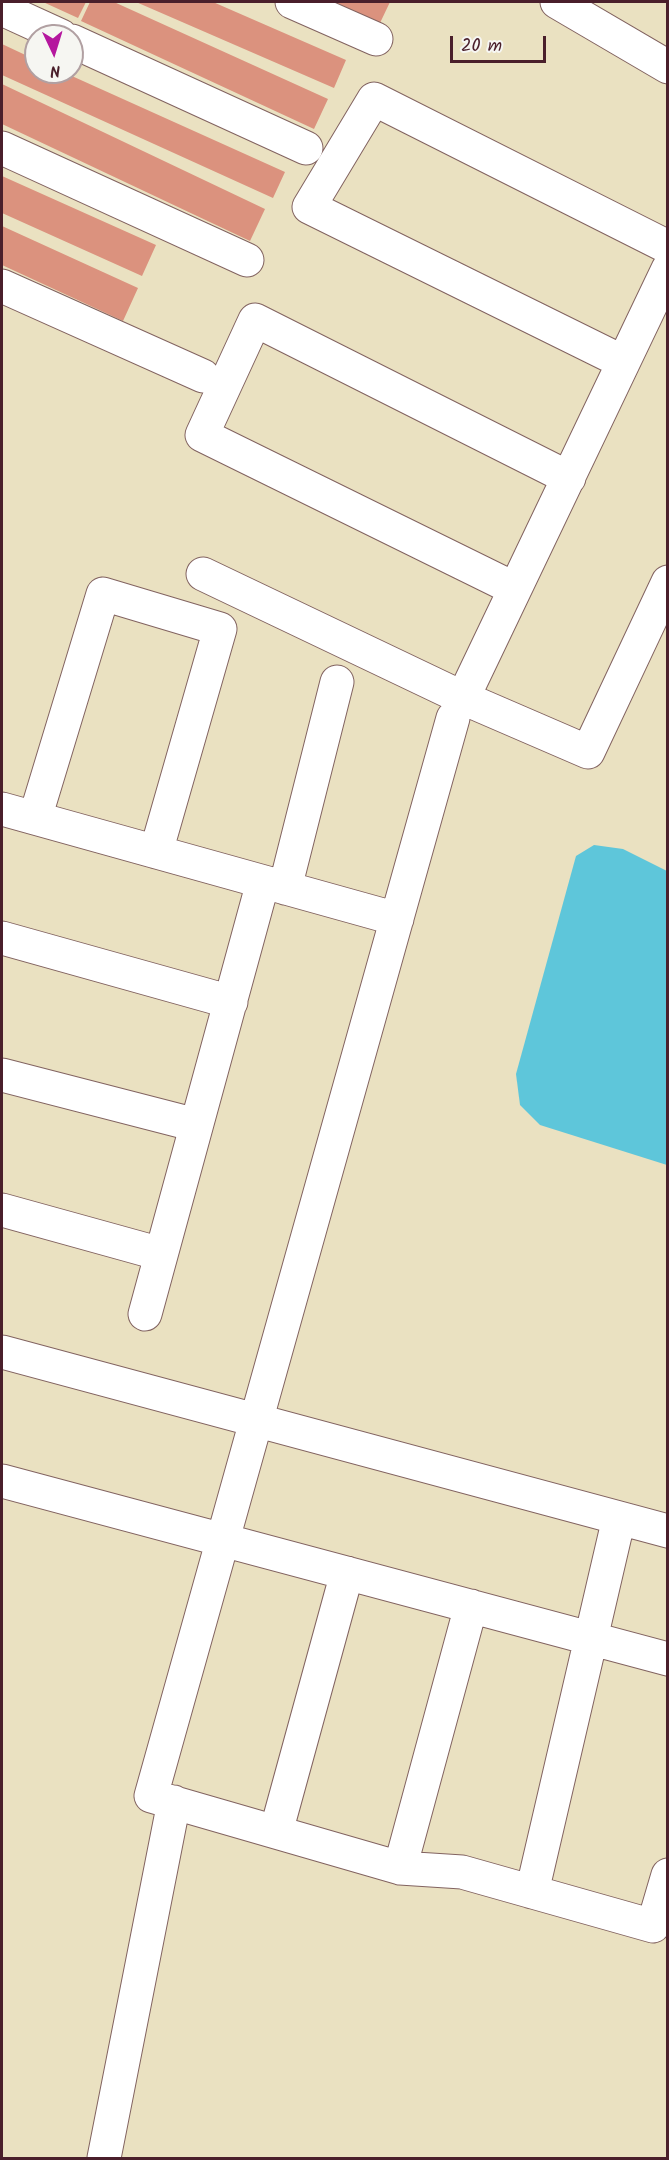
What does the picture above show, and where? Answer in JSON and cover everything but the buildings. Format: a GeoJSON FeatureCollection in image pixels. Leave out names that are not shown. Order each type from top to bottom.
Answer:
{"type":"FeatureCollection","features":[{"type":"Feature","properties":{"kind":"street"},"geometry":{"type":"LineString","coordinates":[[292,2],[376,39]]}},
{"type":"Feature","properties":{"kind":"street"},"geometry":{"type":"LineString","coordinates":[[557,2],[668,67]]}},
{"type":"Feature","properties":{"kind":"street"},"geometry":{"type":"LineString","coordinates":[[2,9],[35,24]]}},
{"type":"Feature","properties":{"kind":"street"},"geometry":{"type":"LineString","coordinates":[[84,46],[306,148]]}},
{"type":"Feature","properties":{"kind":"street"},"geometry":{"type":"LineString","coordinates":[[623,362],[309,207],[374,99],[668,247]]}},
{"type":"Feature","properties":{"kind":"street"},"geometry":{"type":"LineString","coordinates":[[2,148],[247,260]]}},
{"type":"Feature","properties":{"kind":"street"},"geometry":{"type":"LineString","coordinates":[[668,269],[458,708],[151,1796],[400,1868],[462,1872],[653,1926],[668,1875]]}},
{"type":"Feature","properties":{"kind":"street"},"geometry":{"type":"LineString","coordinates":[[2,286],[203,376]]}},
{"type":"Feature","properties":{"kind":"street"},"geometry":{"type":"LineString","coordinates":[[515,589],[202,435],[255,320],[569,478]]}},
{"type":"Feature","properties":{"kind":"street"},"geometry":{"type":"LineString","coordinates":[[203,574],[458,708],[588,753],[668,582]]}},
{"type":"Feature","properties":{"kind":"street"},"geometry":{"type":"LineString","coordinates":[[35,818],[103,594],[220,629],[156,852]]}},
{"type":"Feature","properties":{"kind":"street"},"geometry":{"type":"LineString","coordinates":[[145,1314],[231,1002],[274,885],[337,682]]}},
{"type":"Feature","properties":{"kind":"street"},"geometry":{"type":"LineString","coordinates":[[2,809],[397,919]]}},
{"type":"Feature","properties":{"kind":"street"},"geometry":{"type":"LineString","coordinates":[[2,939],[231,1002]]}},
{"type":"Feature","properties":{"kind":"street"},"geometry":{"type":"LineString","coordinates":[[2,1075],[196,1125]]}},
{"type":"Feature","properties":{"kind":"street"},"geometry":{"type":"LineString","coordinates":[[2,1210],[161,1254]]}},
{"type":"Feature","properties":{"kind":"street"},"geometry":{"type":"LineString","coordinates":[[2,1352],[668,1531]]}},
{"type":"Feature","properties":{"kind":"street"},"geometry":{"type":"LineString","coordinates":[[2,1481],[668,1659]]}},
{"type":"Feature","properties":{"kind":"street"},"geometry":{"type":"LineString","coordinates":[[532,1892],[619,1518]]}},
{"type":"Feature","properties":{"kind":"street"},"geometry":{"type":"LineString","coordinates":[[276,1832],[347,1573]]}},
{"type":"Feature","properties":{"kind":"street"},"geometry":{"type":"LineString","coordinates":[[400,1868],[471,1606]]}},
{"type":"Feature","properties":{"kind":"street"},"geometry":{"type":"LineString","coordinates":[[104,2158],[174,1802]]}},
{"type":"Feature","properties":{"kind":"water"},"geometry":{"type":"Polygon","coordinates":[[[594,845],[623,849],[667,871],[667,1165],[540,1125],[520,1105],[516,1074],[576,856],[594,845]]]}}]}
